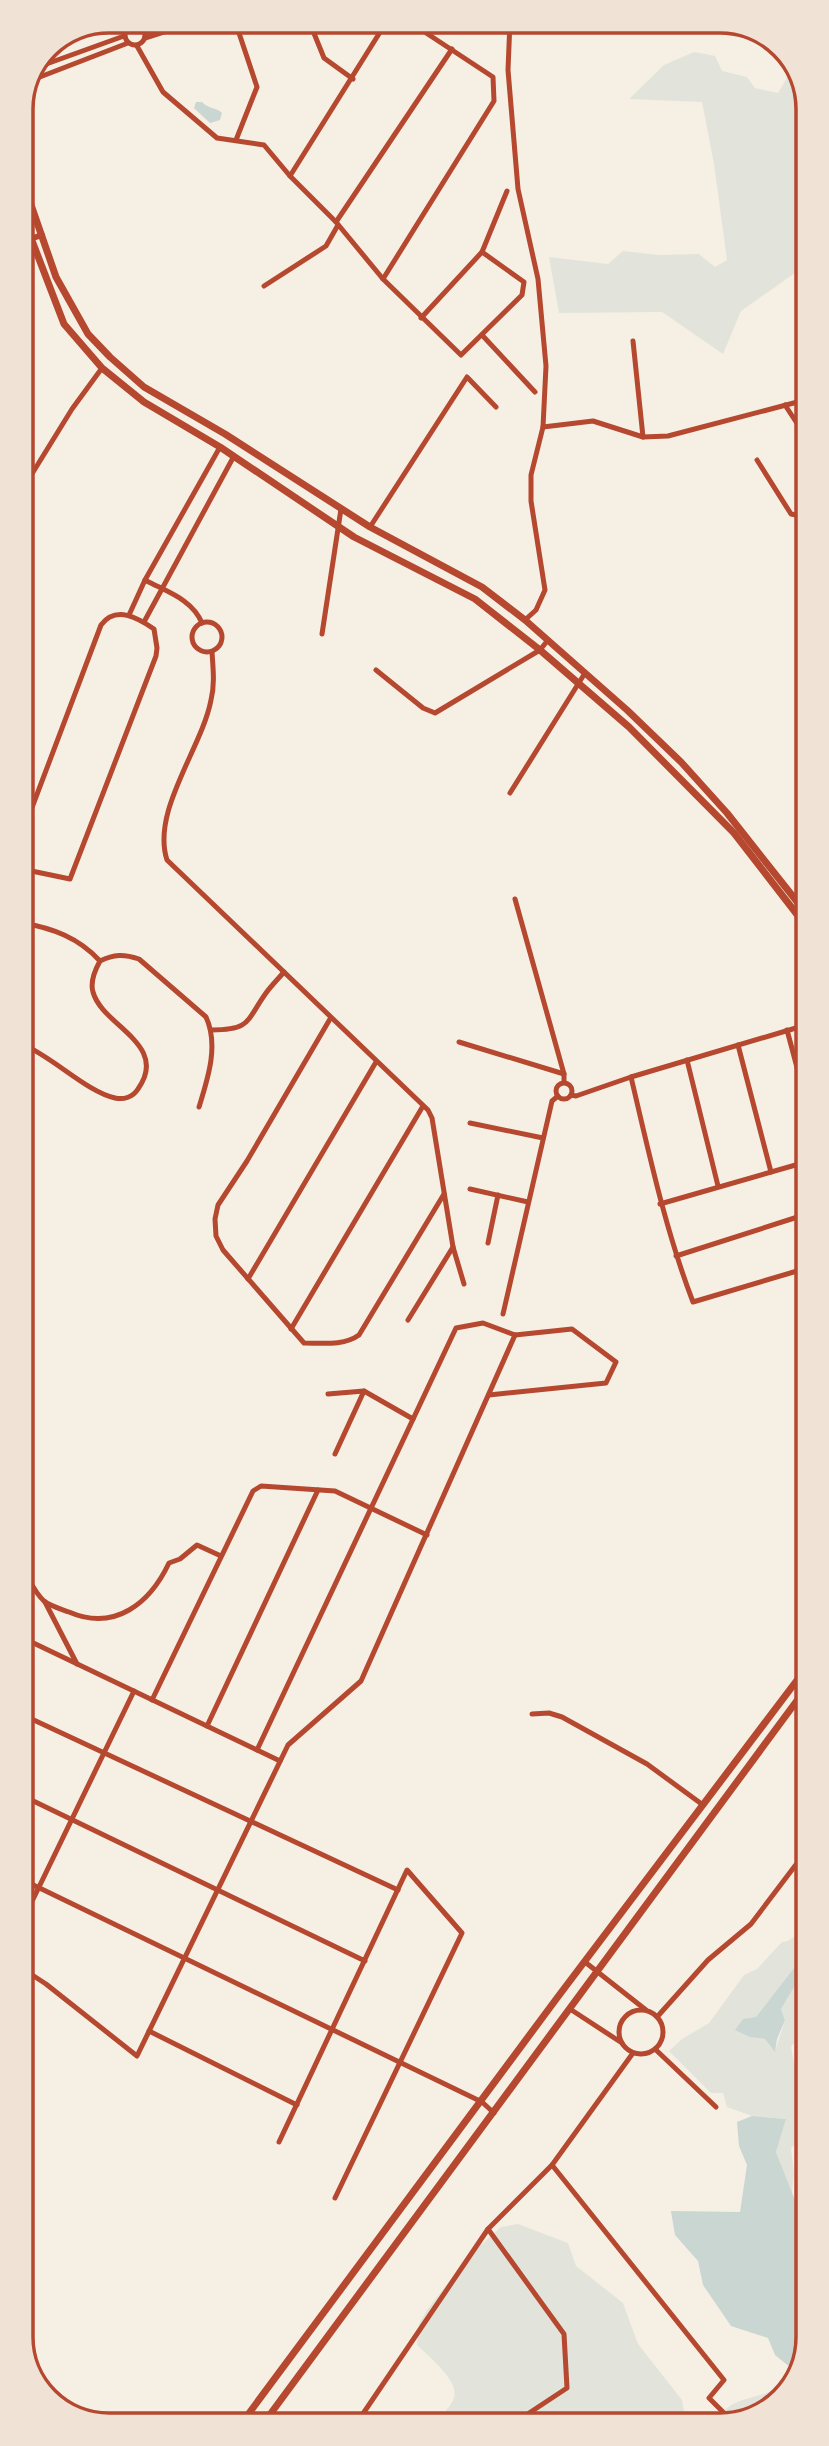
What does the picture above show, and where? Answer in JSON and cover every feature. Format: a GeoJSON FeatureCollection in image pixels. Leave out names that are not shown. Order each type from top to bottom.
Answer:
{"type":"FeatureCollection","features":[{"type":"Feature","properties":{"kind":"main road"},"geometry":{"type":"LineString","coordinates":[[33,210],[56,276],[88,334],[110,357],[144,387],[225,434],[370,527],[482,587],[586,673],[681,762],[727,813],[796,900]]}},
{"type":"Feature","properties":{"kind":"main road"},"geometry":{"type":"LineString","coordinates":[[33,244],[64,324],[102,368],[144,402],[220,447],[354,537],[475,598],[629,727],[734,833],[796,913]]}},
{"type":"Feature","properties":{"kind":"main road"},"geometry":{"type":"LineString","coordinates":[[250,2413],[796,1682]]}},
{"type":"Feature","properties":{"kind":"main road"},"geometry":{"type":"LineString","coordinates":[[271,2413],[796,1702]]}},
{"type":"Feature","properties":{"kind":"main road"},"geometry":{"type":"LineString","coordinates":[[729,1771],[739,1780]]}},
{"type":"Feature","properties":{"kind":"main road"},"geometry":{"type":"LineString","coordinates":[[392,2222],[404,2234]]}},
{"type":"Feature","properties":{"kind":"main road"},"geometry":{"type":"LineString","coordinates":[[279,2375],[291,2386]]}},
{"type":"Feature","properties":{"kind":"street"},"geometry":{"type":"LineString","coordinates":[[125,33],[128,43]]}},
{"type":"Feature","properties":{"kind":"street"},"geometry":{"type":"LineString","coordinates":[[144,33],[145,38]]}},
{"type":"Feature","properties":{"kind":"street"},"geometry":{"type":"LineString","coordinates":[[137,46],[145,38],[161,33]]}},
{"type":"Feature","properties":{"kind":"street"},"geometry":{"type":"LineString","coordinates":[[236,139],[257,87],[239,33]]}},
{"type":"Feature","properties":{"kind":"street"},"geometry":{"type":"LineString","coordinates":[[314,33],[324,58],[353,79]]}},
{"type":"Feature","properties":{"kind":"street"},"geometry":{"type":"LineString","coordinates":[[290,176],[380,33]]}},
{"type":"Feature","properties":{"kind":"street"},"geometry":{"type":"LineString","coordinates":[[383,279],[494,101],[492,77],[427,33]]}},
{"type":"Feature","properties":{"kind":"street"},"geometry":{"type":"LineString","coordinates":[[510,33],[508,70],[518,190],[538,279],[546,366],[543,426],[531,475],[531,501],[545,590],[536,610],[524,621]]}},
{"type":"Feature","properties":{"kind":"street"},"geometry":{"type":"LineString","coordinates":[[50,63],[124,36]]}},
{"type":"Feature","properties":{"kind":"street"},"geometry":{"type":"LineString","coordinates":[[41,77],[128,43],[137,46],[163,92],[217,138],[264,145],[290,176],[337,223],[383,279],[461,355],[523,295],[524,282],[482,252]]}},
{"type":"Feature","properties":{"kind":"street"},"geometry":{"type":"LineString","coordinates":[[264,286],[326,246],[337,223],[452,49]]}},
{"type":"Feature","properties":{"kind":"street"},"geometry":{"type":"LineString","coordinates":[[421,318],[482,252],[507,191]]}},
{"type":"Feature","properties":{"kind":"street"},"geometry":{"type":"LineString","coordinates":[[33,238],[42,235]]}},
{"type":"Feature","properties":{"kind":"street"},"geometry":{"type":"LineString","coordinates":[[482,335],[535,391]]}},
{"type":"Feature","properties":{"kind":"street"},"geometry":{"type":"LineString","coordinates":[[633,341],[643,437]]}},
{"type":"Feature","properties":{"kind":"street"},"geometry":{"type":"LineString","coordinates":[[33,472],[72,409],[102,368]]}},
{"type":"Feature","properties":{"kind":"street"},"geometry":{"type":"LineString","coordinates":[[370,527],[467,377],[496,407]]}},
{"type":"Feature","properties":{"kind":"street"},"geometry":{"type":"LineString","coordinates":[[543,426],[593,421],[643,437],[668,436],[796,402]]}},
{"type":"Feature","properties":{"kind":"street"},"geometry":{"type":"LineString","coordinates":[[785,405],[796,422]]}},
{"type":"Feature","properties":{"kind":"street"},"geometry":{"type":"LineString","coordinates":[[129,615],[145,580],[220,447]]}},
{"type":"Feature","properties":{"kind":"street"},"geometry":{"type":"LineString","coordinates":[[144,622],[234,456]]}},
{"type":"Feature","properties":{"kind":"street"},"geometry":{"type":"LineString","coordinates":[[757,460],[791,514],[796,515]]}},
{"type":"Feature","properties":{"kind":"street"},"geometry":{"type":"LineString","coordinates":[[323,634],[341,509]]}},
{"type":"Feature","properties":{"kind":"street"},"geometry":{"type":"LineString","coordinates":[[145,580],[186,601],[202,623],[216,625],[221,633],[219,646],[212,652],[202,651],[192,640],[194,630],[202,623]]}},
{"type":"Feature","properties":{"kind":"street"},"geometry":{"type":"LineString","coordinates":[[33,805],[102,625],[111,616],[119,614],[144,622],[154,629],[156,656],[70,879],[33,871]]}},
{"type":"Feature","properties":{"kind":"street"},"geometry":{"type":"LineString","coordinates":[[376,670],[423,708],[435,713],[540,650],[548,640]]}},
{"type":"Feature","properties":{"kind":"street"},"geometry":{"type":"LineString","coordinates":[[212,652],[214,677],[211,701],[177,785],[166,823],[162,845],[167,860],[423,1106],[432,1118],[453,1247],[464,1284]]}},
{"type":"Feature","properties":{"kind":"street"},"geometry":{"type":"LineString","coordinates":[[510,793],[586,673]]}},
{"type":"Feature","properties":{"kind":"street"},"geometry":{"type":"LineString","coordinates":[[515,899],[564,1082]]}},
{"type":"Feature","properties":{"kind":"street"},"geometry":{"type":"LineString","coordinates":[[33,926],[76,940],[100,961]]}},
{"type":"Feature","properties":{"kind":"street"},"geometry":{"type":"LineString","coordinates":[[33,1049],[98,1091],[124,1099],[133,1096],[140,1087],[145,1071],[140,1045],[99,1003],[93,991],[93,978],[100,961],[125,954],[138,959],[206,1017],[212,1030],[208,1077],[199,1107]]}},
{"type":"Feature","properties":{"kind":"street"},"geometry":{"type":"LineString","coordinates":[[212,1030],[233,1030],[246,1023],[256,1012],[265,993],[284,972]]}},
{"type":"Feature","properties":{"kind":"street"},"geometry":{"type":"LineString","coordinates":[[330,1019],[247,1161],[218,1205],[216,1236],[223,1250],[304,1343],[353,1340],[359,1335],[444,1195]]}},
{"type":"Feature","properties":{"kind":"street"},"geometry":{"type":"LineString","coordinates":[[558,1096],[566,1099],[571,1095],[576,1096],[796,1028]]}},
{"type":"Feature","properties":{"kind":"street"},"geometry":{"type":"LineString","coordinates":[[788,1030],[796,1062]]}},
{"type":"Feature","properties":{"kind":"street"},"geometry":{"type":"LineString","coordinates":[[459,1042],[564,1074]]}},
{"type":"Feature","properties":{"kind":"street"},"geometry":{"type":"LineString","coordinates":[[738,1045],[771,1172]]}},
{"type":"Feature","properties":{"kind":"street"},"geometry":{"type":"LineString","coordinates":[[687,1060],[718,1186]]}},
{"type":"Feature","properties":{"kind":"street"},"geometry":{"type":"LineString","coordinates":[[248,1279],[376,1062]]}},
{"type":"Feature","properties":{"kind":"street"},"geometry":{"type":"LineString","coordinates":[[631,1077],[660,1203],[693,1302],[796,1271]]}},
{"type":"Feature","properties":{"kind":"street"},"geometry":{"type":"LineString","coordinates":[[564,1082],[571,1086],[571,1095]]}},
{"type":"Feature","properties":{"kind":"street"},"geometry":{"type":"LineString","coordinates":[[558,1096],[557,1087],[564,1082]]}},
{"type":"Feature","properties":{"kind":"street"},"geometry":{"type":"LineString","coordinates":[[503,1314],[552,1101],[558,1096]]}},
{"type":"Feature","properties":{"kind":"street"},"geometry":{"type":"LineString","coordinates":[[291,1329],[423,1106]]}},
{"type":"Feature","properties":{"kind":"street"},"geometry":{"type":"LineString","coordinates":[[470,1123],[543,1138]]}},
{"type":"Feature","properties":{"kind":"street"},"geometry":{"type":"LineString","coordinates":[[660,1203],[796,1165]]}},
{"type":"Feature","properties":{"kind":"street"},"geometry":{"type":"LineString","coordinates":[[470,1189],[528,1202]]}},
{"type":"Feature","properties":{"kind":"street"},"geometry":{"type":"LineString","coordinates":[[488,1243],[498,1195]]}},
{"type":"Feature","properties":{"kind":"street"},"geometry":{"type":"LineString","coordinates":[[676,1256],[796,1218]]}},
{"type":"Feature","properties":{"kind":"street"},"geometry":{"type":"LineString","coordinates":[[408,1320],[453,1247]]}},
{"type":"Feature","properties":{"kind":"street"},"geometry":{"type":"LineString","coordinates":[[257,1750],[456,1328],[483,1323],[515,1335],[572,1329],[615,1362],[606,1383],[489,1395]]}},
{"type":"Feature","properties":{"kind":"street"},"geometry":{"type":"LineString","coordinates":[[33,1976],[137,2056],[288,1745],[361,1681],[515,1335]]}},
{"type":"Feature","properties":{"kind":"street"},"geometry":{"type":"LineString","coordinates":[[328,1394],[364,1391],[413,1419]]}},
{"type":"Feature","properties":{"kind":"street"},"geometry":{"type":"LineString","coordinates":[[335,1454],[364,1391]]}},
{"type":"Feature","properties":{"kind":"street"},"geometry":{"type":"LineString","coordinates":[[152,1700],[253,1491],[261,1486],[335,1491],[427,1535]]}},
{"type":"Feature","properties":{"kind":"street"},"geometry":{"type":"LineString","coordinates":[[206,1726],[318,1490]]}},
{"type":"Feature","properties":{"kind":"street"},"geometry":{"type":"LineString","coordinates":[[45,1602],[76,1616],[107,1618],[127,1612],[144,1600],[161,1580],[169,1563],[180,1559],[197,1545],[221,1556]]}},
{"type":"Feature","properties":{"kind":"street"},"geometry":{"type":"LineString","coordinates":[[33,1584],[78,1666]]}},
{"type":"Feature","properties":{"kind":"street"},"geometry":{"type":"LineString","coordinates":[[33,1643],[280,1761]]}},
{"type":"Feature","properties":{"kind":"street"},"geometry":{"type":"LineString","coordinates":[[33,1901],[134,1691]]}},
{"type":"Feature","properties":{"kind":"street"},"geometry":{"type":"LineString","coordinates":[[532,1714],[549,1713],[562,1717],[647,1764],[703,1805]]}},
{"type":"Feature","properties":{"kind":"street"},"geometry":{"type":"LineString","coordinates":[[33,1720],[398,1890]]}},
{"type":"Feature","properties":{"kind":"street"},"geometry":{"type":"LineString","coordinates":[[33,1801],[365,1961]]}},
{"type":"Feature","properties":{"kind":"street"},"geometry":{"type":"LineString","coordinates":[[657,2017],[708,1960],[751,1924],[796,1865]]}},
{"type":"Feature","properties":{"kind":"street"},"geometry":{"type":"LineString","coordinates":[[279,2142],[407,1870],[462,1933],[335,2198]]}},
{"type":"Feature","properties":{"kind":"street"},"geometry":{"type":"LineString","coordinates":[[33,1885],[482,2102],[494,2113]]}},
{"type":"Feature","properties":{"kind":"street"},"geometry":{"type":"LineString","coordinates":[[570,2009],[633,2053],[642,2054],[655,2049],[663,2035],[657,2017],[585,1962]]}},
{"type":"Feature","properties":{"kind":"street"},"geometry":{"type":"LineString","coordinates":[[622,2043],[619,2027],[622,2020],[635,2011],[648,2011]]}},
{"type":"Feature","properties":{"kind":"street"},"geometry":{"type":"LineString","coordinates":[[149,2031],[297,2105]]}},
{"type":"Feature","properties":{"kind":"street"},"geometry":{"type":"LineString","coordinates":[[655,2049],[716,2107]]}},
{"type":"Feature","properties":{"kind":"street"},"geometry":{"type":"LineString","coordinates":[[363,2413],[488,2229],[551,2165],[633,2053]]}},
{"type":"Feature","properties":{"kind":"street"},"geometry":{"type":"LineString","coordinates":[[551,2165],[724,2380],[709,2398],[724,2413]]}},
{"type":"Feature","properties":{"kind":"street"},"geometry":{"type":"LineString","coordinates":[[488,2229],[564,2334],[567,2388],[529,2413]]}},
{"type":"Feature","properties":{"kind":"shaded area"},"geometry":{"type":"Polygon","coordinates":[[[694,52],[715,56],[722,71],[747,77],[755,88],[778,93],[788,76],[793,90],[796,110],[796,272],[741,311],[723,354],[662,312],[559,313],[549,257],[608,264],[623,251],[659,255],[699,254],[715,267],[727,260],[714,164],[702,102],[629,99],[664,65],[694,52]]]}},
{"type":"Feature","properties":{"kind":"shaded area"},"geometry":{"type":"Polygon","coordinates":[[[196,102],[202,102],[220,111],[220,120],[210,123],[194,108],[196,102]]]}},
{"type":"Feature","properties":{"kind":"shaded area"},"geometry":{"type":"Polygon","coordinates":[[[796,1935],[796,1965],[756,2017],[750,2037],[765,2039],[775,2051],[785,2020],[781,2009],[796,1984],[796,2041],[791,2047],[796,2072],[796,2144],[791,2148],[794,2173],[792,2193],[776,2152],[786,2119],[752,2116],[727,2107],[723,2093],[711,2093],[669,2051],[682,2039],[709,2023],[744,1975],[757,1969],[782,1942],[796,1935]]]}},
{"type":"Feature","properties":{"kind":"shaded area"},"geometry":{"type":"Polygon","coordinates":[[[796,1965],[796,1984],[781,2009],[785,2020],[775,2052],[765,2039],[750,2037],[735,2030],[743,2019],[756,2017],[796,1965]]]}},
{"type":"Feature","properties":{"kind":"shaded area"},"geometry":{"type":"Polygon","coordinates":[[[752,2116],[786,2119],[776,2152],[796,2203],[796,2336],[790,2367],[775,2355],[768,2338],[731,2326],[703,2285],[698,2261],[675,2235],[671,2211],[740,2212],[747,2165],[739,2146],[737,2122],[752,2116]]]}},
{"type":"Feature","properties":{"kind":"shaded area"},"geometry":{"type":"Polygon","coordinates":[[[518,2224],[568,2243],[576,2266],[623,2303],[638,2344],[682,2400],[684,2413],[446,2413],[455,2391],[442,2369],[417,2345],[419,2324],[469,2256],[501,2227],[518,2224]]]}},
{"type":"Feature","properties":{"kind":"shaded area"},"geometry":{"type":"Polygon","coordinates":[[[776,2387],[749,2407],[723,2413],[740,2401],[776,2387]]]}}]}
